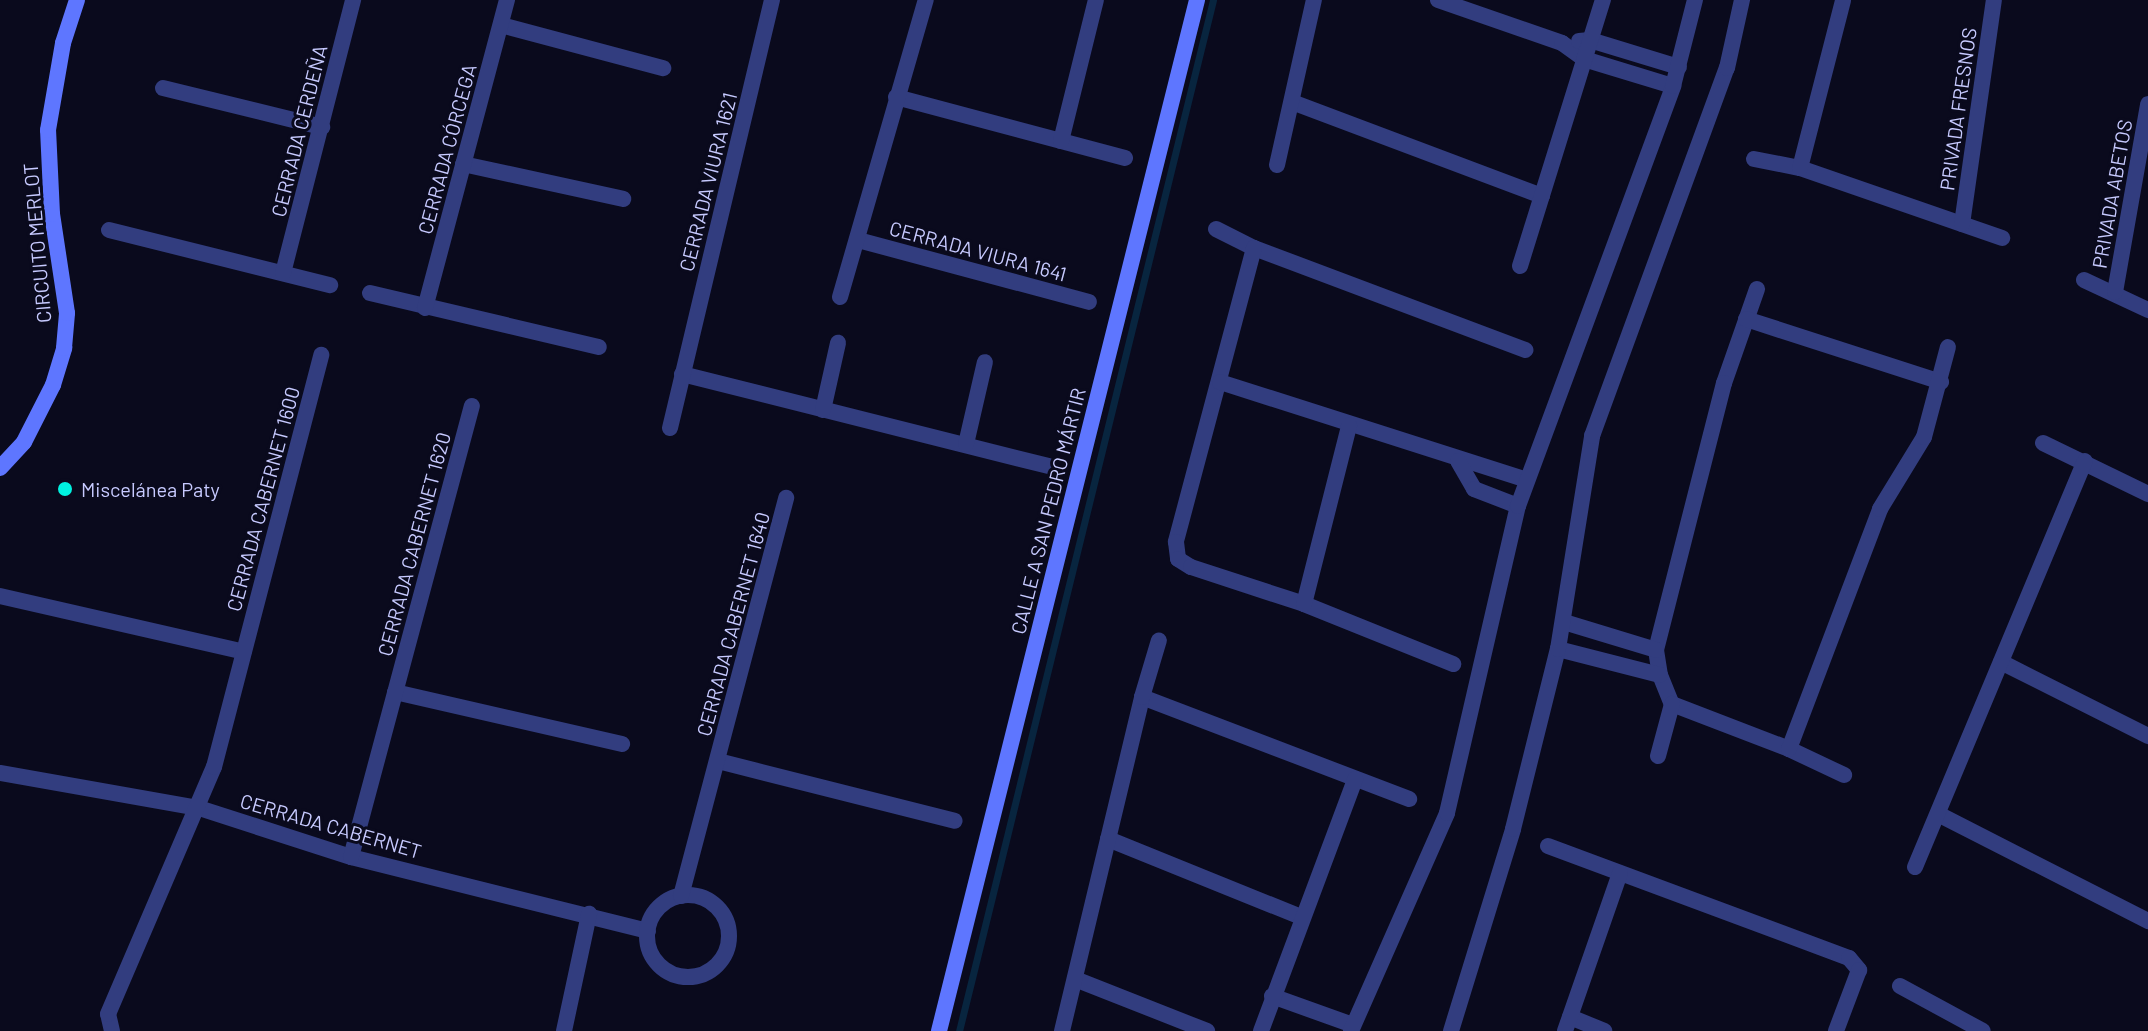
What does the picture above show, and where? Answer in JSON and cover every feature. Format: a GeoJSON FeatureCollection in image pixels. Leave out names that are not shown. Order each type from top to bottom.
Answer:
{"type":"FeatureCollection","features":[{"type":"Feature","properties":{"kind":"main road","name":"CIRCUITO MERLOT"},"geometry":{"type":"LineString","coordinates":[[0,468],[24,442],[53,385],[64,348],[67,313],[52,214],[48,130],[63,43],[77,0]]}},
{"type":"Feature","properties":{"kind":"main road","name":"CALLE A SAN PEDRO MÁRTIR"},"geometry":{"type":"LineString","coordinates":[[939,1031],[1197,0]]}},
{"type":"Feature","properties":{"kind":"street","name":"CERRADA CERDEÑA"},"geometry":{"type":"LineString","coordinates":[[283,273],[353,0]]}},
{"type":"Feature","properties":{"kind":"street","name":"CERRADA CÓRCEGA"},"geometry":{"type":"LineString","coordinates":[[425,308],[507,0]]}},
{"type":"Feature","properties":{"kind":"street","name":"CERRADA VIURA 1621"},"geometry":{"type":"LineString","coordinates":[[670,428],[772,0]]}},
{"type":"Feature","properties":{"kind":"street","name":"CERRADA VIURA 1641"},"geometry":{"type":"LineString","coordinates":[[840,297],[926,0]]}},
{"type":"Feature","properties":{"kind":"street"},"geometry":{"type":"LineString","coordinates":[[1061,141],[1096,0]]}},
{"type":"Feature","properties":{"kind":"street"},"geometry":{"type":"LineString","coordinates":[[1277,165],[1314,0]]}},
{"type":"Feature","properties":{"kind":"street"},"geometry":{"type":"LineString","coordinates":[[1520,266],[1603,0]]}},
{"type":"Feature","properties":{"kind":"street"},"geometry":{"type":"LineString","coordinates":[[1272,996],[1352,1028],[1447,813],[1518,506],[1673,86],[1695,0]]}},
{"type":"Feature","properties":{"kind":"street"},"geometry":{"type":"LineString","coordinates":[[1451,1031],[1513,829],[1558,649],[1592,436],[1727,68],[1742,0]]}},
{"type":"Feature","properties":{"kind":"street"},"geometry":{"type":"LineString","coordinates":[[1800,168],[1843,0]]}},
{"type":"Feature","properties":{"kind":"street","name":"PRIVADA FRESNOS"},"geometry":{"type":"LineString","coordinates":[[1962,224],[1994,0]]}},
{"type":"Feature","properties":{"kind":"street"},"geometry":{"type":"LineString","coordinates":[[1445,1],[1562,43],[1584,59],[1673,86]]}},
{"type":"Feature","properties":{"kind":"street"},"geometry":{"type":"LineString","coordinates":[[501,25],[663,68]]}},
{"type":"Feature","properties":{"kind":"street"},"geometry":{"type":"LineString","coordinates":[[1562,43],[1590,40],[1679,67]]}},
{"type":"Feature","properties":{"kind":"street"},"geometry":{"type":"LineString","coordinates":[[163,88],[322,127]]}},
{"type":"Feature","properties":{"kind":"street"},"geometry":{"type":"LineString","coordinates":[[896,97],[1125,158]]}},
{"type":"Feature","properties":{"kind":"street"},"geometry":{"type":"LineString","coordinates":[[1292,102],[1542,196]]}},
{"type":"Feature","properties":{"kind":"street","name":"PRIVADA ABETOS"},"geometry":{"type":"LineString","coordinates":[[2115,292],[2148,104]]}},
{"type":"Feature","properties":{"kind":"street","name":"PRIVADA FRESNOS"},"geometry":{"type":"LineString","coordinates":[[1754,159],[1800,168],[2002,238]]}},
{"type":"Feature","properties":{"kind":"street"},"geometry":{"type":"LineString","coordinates":[[463,164],[623,199]]}},
{"type":"Feature","properties":{"kind":"street"},"geometry":{"type":"LineString","coordinates":[[1216,229],[1254,248],[1526,350]]}},
{"type":"Feature","properties":{"kind":"street"},"geometry":{"type":"LineString","coordinates":[[109,230],[330,285]]}},
{"type":"Feature","properties":{"kind":"street","name":"CERRADA VIURA 1641"},"geometry":{"type":"LineString","coordinates":[[858,240],[1089,302]]}},
{"type":"Feature","properties":{"kind":"street"},"geometry":{"type":"LineString","coordinates":[[1254,248],[1176,542],[1178,559],[1191,567],[1304,604],[1453,664]]}},
{"type":"Feature","properties":{"kind":"street","name":"PRIVADA ABETOS"},"geometry":{"type":"LineString","coordinates":[[2084,280],[2148,310]]}},
{"type":"Feature","properties":{"kind":"street"},"geometry":{"type":"LineString","coordinates":[[1658,756],[1672,704],[1660,675],[1656,650],[1724,383],[1757,289]]}},
{"type":"Feature","properties":{"kind":"street"},"geometry":{"type":"LineString","coordinates":[[370,293],[599,347]]}},
{"type":"Feature","properties":{"kind":"street"},"geometry":{"type":"LineString","coordinates":[[1746,319],[1941,382]]}},
{"type":"Feature","properties":{"kind":"street"},"geometry":{"type":"LineString","coordinates":[[823,410],[838,343]]}},
{"type":"Feature","properties":{"kind":"street"},"geometry":{"type":"LineString","coordinates":[[1789,749],[1869,533],[1924,437],[1948,347]]}},
{"type":"Feature","properties":{"kind":"street","name":"CERRADA CABERNET 1600"},"geometry":{"type":"LineString","coordinates":[[112,1031],[108,1014],[199,808],[244,652],[321,355]]}},
{"type":"Feature","properties":{"kind":"street"},"geometry":{"type":"LineString","coordinates":[[966,444],[985,362]]}},
{"type":"Feature","properties":{"kind":"street"},"geometry":{"type":"LineString","coordinates":[[682,374],[1049,466]]}},
{"type":"Feature","properties":{"kind":"street"},"geometry":{"type":"LineString","coordinates":[[1220,382],[1458,461],[1527,480]]}},
{"type":"Feature","properties":{"kind":"street","name":"CERRADA CABERNET 1620"},"geometry":{"type":"LineString","coordinates":[[351,857],[472,406]]}},
{"type":"Feature","properties":{"kind":"street"},"geometry":{"type":"LineString","coordinates":[[1304,604],[1349,426]]}},
{"type":"Feature","properties":{"kind":"street"},"geometry":{"type":"LineString","coordinates":[[2043,443],[2148,494]]}},
{"type":"Feature","properties":{"kind":"street"},"geometry":{"type":"LineString","coordinates":[[1458,461],[1474,489],[1518,506]]}},
{"type":"Feature","properties":{"kind":"street"},"geometry":{"type":"LineString","coordinates":[[1915,867],[2085,461]]}},
{"type":"Feature","properties":{"kind":"street","name":"CERRADA CABERNET 1640"},"geometry":{"type":"LineString","coordinates":[[681,896],[786,498]]}},
{"type":"Feature","properties":{"kind":"street"},"geometry":{"type":"LineString","coordinates":[[0,596],[244,652]]}},
{"type":"Feature","properties":{"kind":"street"},"geometry":{"type":"LineString","coordinates":[[1564,622],[1656,650]]}},
{"type":"Feature","properties":{"kind":"street"},"geometry":{"type":"LineString","coordinates":[[1062,1031],[1142,697],[1159,640]]}},
{"type":"Feature","properties":{"kind":"street"},"geometry":{"type":"LineString","coordinates":[[1558,649],[1660,675]]}},
{"type":"Feature","properties":{"kind":"street"},"geometry":{"type":"LineString","coordinates":[[2001,662],[2148,736]]}},
{"type":"Feature","properties":{"kind":"street"},"geometry":{"type":"LineString","coordinates":[[395,692],[622,744]]}},
{"type":"Feature","properties":{"kind":"street"},"geometry":{"type":"LineString","coordinates":[[1142,697],[1409,799]]}},
{"type":"Feature","properties":{"kind":"street"},"geometry":{"type":"LineString","coordinates":[[1672,704],[1789,749],[1844,775]]}},
{"type":"Feature","properties":{"kind":"street","name":"CERRADA CABERNET 1640"},"geometry":{"type":"LineString","coordinates":[[718,761],[955,821]]}},
{"type":"Feature","properties":{"kind":"street","name":"CERRADA CABERNET"},"geometry":{"type":"LineString","coordinates":[[0,773],[199,808],[351,857],[648,931]]}},
{"type":"Feature","properties":{"kind":"street"},"geometry":{"type":"LineString","coordinates":[[1261,1031],[1355,779]]}},
{"type":"Feature","properties":{"kind":"street"},"geometry":{"type":"LineString","coordinates":[[1938,814],[2148,921]]}},
{"type":"Feature","properties":{"kind":"street"},"geometry":{"type":"LineString","coordinates":[[1108,839],[1301,917]]}},
{"type":"Feature","properties":{"kind":"street"},"geometry":{"type":"LineString","coordinates":[[1548,846],[1854,962],[1858,966],[1857,976],[1836,1031]]}},
{"type":"Feature","properties":{"kind":"street"},"geometry":{"type":"LineString","coordinates":[[1604,1031],[1567,1024],[1620,873]]}},
{"type":"Feature","properties":{"kind":"street"},"geometry":{"type":"LineString","coordinates":[[681,896],[708,900],[726,920],[729,933],[722,959],[701,975],[674,975],[653,957],[648,931],[659,908],[681,896]]}},
{"type":"Feature","properties":{"kind":"street"},"geometry":{"type":"LineString","coordinates":[[564,1031],[589,914]]}},
{"type":"Feature","properties":{"kind":"street"},"geometry":{"type":"LineString","coordinates":[[1075,979],[1207,1031]]}},
{"type":"Feature","properties":{"kind":"street"},"geometry":{"type":"LineString","coordinates":[[1900,986],[1950,1024],[1983,1031]]}},
{"type":"Feature","properties":{"kind":"waterway"},"geometry":{"type":"LineString","coordinates":[[959,1031],[1213,0]]}},
{"type":"Feature","properties":{"kind":"place","name":"Miscelánea Paty"},"geometry":{"type":"Point","coordinates":[65,489]}}]}
